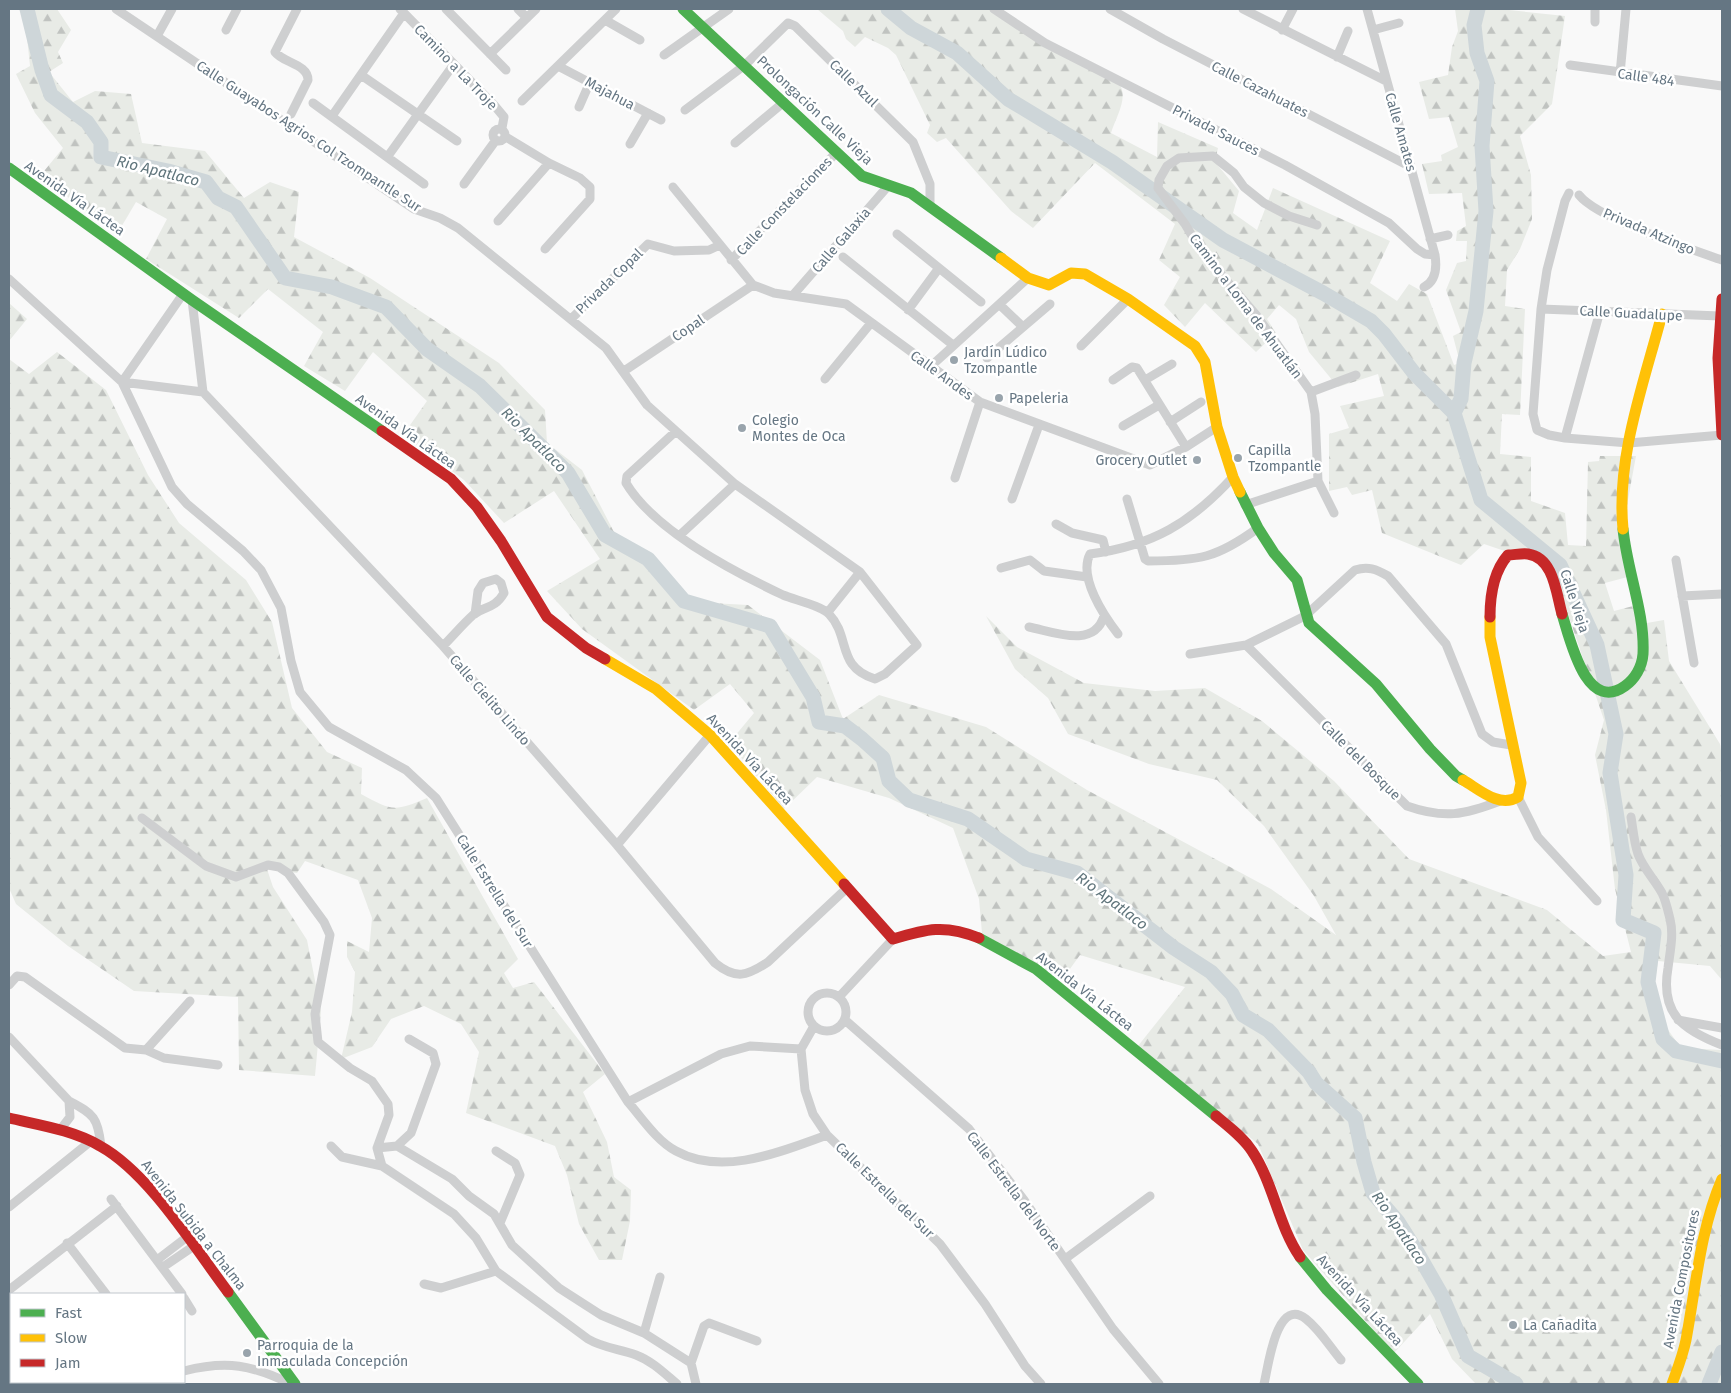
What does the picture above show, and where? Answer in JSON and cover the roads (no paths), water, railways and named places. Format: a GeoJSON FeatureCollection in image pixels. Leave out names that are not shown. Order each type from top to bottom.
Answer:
{"type":"FeatureCollection","features":[{"type":"Feature","properties":{"kind":"street","name":"Calle Guayabos Agrios Col Tzompantle Sur"},"geometry":{"type":"LineString","coordinates":[[116,9],[414,209],[440,218],[458,228],[606,348],[647,405],[735,484],[860,572],[917,645],[885,674],[876,679],[864,675],[848,660],[836,625],[828,612]]}},
{"type":"Feature","properties":{"kind":"street"},"geometry":{"type":"LineString","coordinates":[[157,36],[172,9]]}},
{"type":"Feature","properties":{"kind":"street"},"geometry":{"type":"LineString","coordinates":[[226,30],[237,9]]}},
{"type":"Feature","properties":{"kind":"street"},"geometry":{"type":"LineString","coordinates":[[291,114],[308,80],[308,75],[305,70],[278,56],[275,52],[298,9]]}},
{"type":"Feature","properties":{"kind":"street"},"geometry":{"type":"LineString","coordinates":[[446,9],[506,70]]}},
{"type":"Feature","properties":{"kind":"street"},"geometry":{"type":"LineString","coordinates":[[518,9],[527,18]]}},
{"type":"Feature","properties":{"kind":"street"},"geometry":{"type":"LineString","coordinates":[[490,54],[536,9]]}},
{"type":"Feature","properties":{"kind":"street"},"geometry":{"type":"LineString","coordinates":[[522,101],[616,9]]}},
{"type":"Feature","properties":{"kind":"street","name":"Prolongación Calle Vieja"},"geometry":{"type":"LineString","coordinates":[[683,9],[703,30],[745,65],[862,176],[911,193],[1028,278],[1049,285],[1071,274],[1080,273],[1128,299],[1191,342],[1202,356],[1217,428],[1233,477],[1245,505],[1258,528],[1274,553],[1297,580],[1305,616]]}},
{"type":"Feature","properties":{"kind":"street"},"geometry":{"type":"LineString","coordinates":[[664,55],[703,30],[730,9]]}},
{"type":"Feature","properties":{"kind":"street","name":"Privada Sauces"},"geometry":{"type":"LineString","coordinates":[[994,9],[1045,43],[1285,165],[1389,223],[1417,249],[1425,254],[1435,255]]}},
{"type":"Feature","properties":{"kind":"street","name":"Calle Cazahuates"},"geometry":{"type":"LineString","coordinates":[[1110,9],[1163,39],[1411,167]]}},
{"type":"Feature","properties":{"kind":"street"},"geometry":{"type":"LineString","coordinates":[[1243,9],[1386,81]]}},
{"type":"Feature","properties":{"kind":"street"},"geometry":{"type":"LineString","coordinates":[[1282,30],[1292,9]]}},
{"type":"Feature","properties":{"kind":"street","name":"Calle Amates"},"geometry":{"type":"LineString","coordinates":[[1367,9],[1435,255]]}},
{"type":"Feature","properties":{"kind":"street"},"geometry":{"type":"LineString","coordinates":[[1595,9],[1595,22]]}},
{"type":"Feature","properties":{"kind":"street"},"geometry":{"type":"LineString","coordinates":[[1620,74],[1626,9]]}},
{"type":"Feature","properties":{"kind":"street"},"geometry":{"type":"LineString","coordinates":[[332,116],[402,11]]}},
{"type":"Feature","properties":{"kind":"street","name":"Camino a La Troje"},"geometry":{"type":"LineString","coordinates":[[402,11],[504,117],[504,133]]}},
{"type":"Feature","properties":{"kind":"street"},"geometry":{"type":"LineString","coordinates":[[605,20],[640,40]]}},
{"type":"Feature","properties":{"kind":"street","name":"Calle Azul"},"geometry":{"type":"LineString","coordinates":[[745,65],[783,25],[788,23],[795,26],[913,142],[930,184],[930,206]]}},
{"type":"Feature","properties":{"kind":"street"},"geometry":{"type":"LineString","coordinates":[[1373,30],[1398,23]]}},
{"type":"Feature","properties":{"kind":"street"},"geometry":{"type":"LineString","coordinates":[[1337,57],[1348,31]]}},
{"type":"Feature","properties":{"kind":"street"},"geometry":{"type":"LineString","coordinates":[[388,156],[454,64]]}},
{"type":"Feature","properties":{"kind":"street"},"geometry":{"type":"LineString","coordinates":[[685,110],[745,65]]}},
{"type":"Feature","properties":{"kind":"street","name":"Calle 484"},"geometry":{"type":"LineString","coordinates":[[1570,65],[1620,74],[1722,86]]}},
{"type":"Feature","properties":{"kind":"street","name":"Majahua"},"geometry":{"type":"LineString","coordinates":[[558,66],[661,120]]}},
{"type":"Feature","properties":{"kind":"street"},"geometry":{"type":"LineString","coordinates":[[361,75],[457,141]]}},
{"type":"Feature","properties":{"kind":"street"},"geometry":{"type":"LineString","coordinates":[[579,107],[590,82]]}},
{"type":"Feature","properties":{"kind":"street"},"geometry":{"type":"LineString","coordinates":[[735,143],[784,102]]}},
{"type":"Feature","properties":{"kind":"street"},"geometry":{"type":"LineString","coordinates":[[313,103],[424,184]]}},
{"type":"Feature","properties":{"kind":"street"},"geometry":{"type":"LineString","coordinates":[[630,144],[648,113]]}},
{"type":"Feature","properties":{"kind":"street"},"geometry":{"type":"LineString","coordinates":[[464,184],[496,140],[504,140],[504,133]]}},
{"type":"Feature","properties":{"kind":"street"},"geometry":{"type":"LineString","coordinates":[[504,133],[549,163],[585,181],[591,193],[590,199],[545,249]]}},
{"type":"Feature","properties":{"kind":"street","name":"Calle Constelaciones"},"geometry":{"type":"LineString","coordinates":[[731,260],[836,152]]}},
{"type":"Feature","properties":{"kind":"street","name":"Camino a Loma de Ahuatlán"},"geometry":{"type":"LineString","coordinates":[[1317,225],[1289,216],[1264,203],[1244,188],[1234,173],[1213,156],[1179,158],[1167,166],[1159,180],[1160,192],[1185,224],[1210,263],[1257,316],[1311,392],[1315,414],[1318,481]]}},
{"type":"Feature","properties":{"kind":"street"},"geometry":{"type":"LineString","coordinates":[[498,221],[549,163]]}},
{"type":"Feature","properties":{"kind":"street","name":"Avenida Vía Láctea"},"geometry":{"type":"LineString","coordinates":[[9,168],[187,297],[451,479],[477,507],[501,541],[547,616],[586,648],[656,689],[710,736],[893,939],[927,929],[946,929],[973,934],[1003,948],[1036,969],[1241,1137],[1254,1154],[1298,1256],[1322,1285],[1418,1384]]}},
{"type":"Feature","properties":{"kind":"street","name":"Calle Galaxia"},"geometry":{"type":"LineString","coordinates":[[794,294],[888,186]]}},
{"type":"Feature","properties":{"kind":"street"},"geometry":{"type":"LineString","coordinates":[[673,187],[753,286]]}},
{"type":"Feature","properties":{"kind":"street"},"geometry":{"type":"LineString","coordinates":[[1569,193],[1564,201],[1547,270],[1541,309],[1534,423],[1537,430],[1564,438],[1629,443],[1722,435],[1718,358],[1722,299]]}},
{"type":"Feature","properties":{"kind":"street","name":"Privada Atzingo"},"geometry":{"type":"LineString","coordinates":[[1580,195],[1584,202],[1600,211],[1668,241],[1722,260]]}},
{"type":"Feature","properties":{"kind":"street"},"geometry":{"type":"LineString","coordinates":[[897,234],[981,302]]}},
{"type":"Feature","properties":{"kind":"street"},"geometry":{"type":"LineString","coordinates":[[1430,239],[1448,236]]}},
{"type":"Feature","properties":{"kind":"street","name":"Privada Copal"},"geometry":{"type":"LineString","coordinates":[[571,319],[648,244],[674,251],[709,250],[720,245]]}},
{"type":"Feature","properties":{"kind":"street"},"geometry":{"type":"LineString","coordinates":[[1424,288],[1430,284],[1435,274],[1435,255]]}},
{"type":"Feature","properties":{"kind":"street"},"geometry":{"type":"LineString","coordinates":[[843,258],[953,345]]}},
{"type":"Feature","properties":{"kind":"street"},"geometry":{"type":"LineString","coordinates":[[908,310],[939,268]]}},
{"type":"Feature","properties":{"kind":"street"},"geometry":{"type":"LineString","coordinates":[[930,367],[1028,278]]}},
{"type":"Feature","properties":{"kind":"street","name":"Calle Estrella del Sur"},"geometry":{"type":"LineString","coordinates":[[9,279],[122,382],[172,487],[187,504],[243,551],[261,570],[281,608],[291,661],[300,692],[328,728],[406,770],[436,798],[628,1102],[654,1133],[676,1151],[701,1159],[730,1162],[778,1152],[828,1135],[940,1244],[985,1304],[1025,1366],[1041,1384]]}},
{"type":"Feature","properties":{"kind":"street","name":"Calle Andes"},"geometry":{"type":"LineString","coordinates":[[753,286],[774,293],[794,294],[842,302],[980,402],[1150,465],[1186,447],[1217,428]]}},
{"type":"Feature","properties":{"kind":"street","name":"Copal"},"geometry":{"type":"LineString","coordinates":[[624,372],[753,286]]}},
{"type":"Feature","properties":{"kind":"street"},"geometry":{"type":"LineString","coordinates":[[122,382],[187,297]]}},
{"type":"Feature","properties":{"kind":"street"},"geometry":{"type":"LineString","coordinates":[[122,382],[203,392],[187,297]]}},
{"type":"Feature","properties":{"kind":"street"},"geometry":{"type":"LineString","coordinates":[[1082,346],[1128,299]]}},
{"type":"Feature","properties":{"kind":"street"},"geometry":{"type":"LineString","coordinates":[[1000,304],[1022,326]]}},
{"type":"Feature","properties":{"kind":"street"},"geometry":{"type":"LineString","coordinates":[[987,358],[1022,326],[1050,304]]}},
{"type":"Feature","properties":{"kind":"street","name":"Calle Guadalupe"},"geometry":{"type":"LineString","coordinates":[[1541,309],[1720,316]]}},
{"type":"Feature","properties":{"kind":"street"},"geometry":{"type":"LineString","coordinates":[[1564,438],[1600,311]]}},
{"type":"Feature","properties":{"kind":"street","name":"Calle Vieja"},"geometry":{"type":"LineString","coordinates":[[1518,797],[1521,792],[1520,779],[1511,744],[1489,631],[1490,601],[1497,570],[1500,563],[1508,555],[1528,554],[1539,558],[1548,566],[1581,668],[1590,685],[1602,693],[1617,690],[1638,674],[1644,655],[1642,626],[1623,530],[1622,495],[1629,443],[1662,314]]}},
{"type":"Feature","properties":{"kind":"street"},"geometry":{"type":"LineString","coordinates":[[825,379],[871,323]]}},
{"type":"Feature","properties":{"kind":"street"},"geometry":{"type":"LineString","coordinates":[[1144,380],[1172,364]]}},
{"type":"Feature","properties":{"kind":"street"},"geometry":{"type":"LineString","coordinates":[[1114,380],[1134,367],[1186,447]]}},
{"type":"Feature","properties":{"kind":"street"},"geometry":{"type":"LineString","coordinates":[[1311,392],[1356,375]]}},
{"type":"Feature","properties":{"kind":"street","name":"Calle Cielito Lindo"},"geometry":{"type":"LineString","coordinates":[[203,392],[443,646],[617,844],[715,963],[728,973],[753,972],[768,962],[847,888]]}},
{"type":"Feature","properties":{"kind":"street"},"geometry":{"type":"LineString","coordinates":[[955,478],[980,402]]}},
{"type":"Feature","properties":{"kind":"street"},"geometry":{"type":"LineString","coordinates":[[1170,422],[1201,402]]}},
{"type":"Feature","properties":{"kind":"street"},"geometry":{"type":"LineString","coordinates":[[1124,426],[1160,405]]}},
{"type":"Feature","properties":{"kind":"street"},"geometry":{"type":"LineString","coordinates":[[1012,499],[1039,425]]}},
{"type":"Feature","properties":{"kind":"street"},"geometry":{"type":"LineString","coordinates":[[675,432],[628,476],[626,483],[631,492],[659,519],[680,535],[715,560],[750,580],[828,612],[860,572]]}},
{"type":"Feature","properties":{"kind":"street"},"geometry":{"type":"LineString","coordinates":[[1118,634],[1104,616],[1087,577],[1087,559],[1090,554],[1121,550],[1170,531],[1202,508],[1233,477]]}},
{"type":"Feature","properties":{"kind":"street"},"geometry":{"type":"LineString","coordinates":[[1245,505],[1318,481],[1334,513]]}},
{"type":"Feature","properties":{"kind":"street"},"geometry":{"type":"LineString","coordinates":[[680,535],[735,484]]}},
{"type":"Feature","properties":{"kind":"street"},"geometry":{"type":"LineString","coordinates":[[1127,499],[1146,560],[1180,561],[1216,554],[1232,547],[1258,528]]}},
{"type":"Feature","properties":{"kind":"street"},"geometry":{"type":"LineString","coordinates":[[1056,524],[1072,533],[1103,540],[1106,552]]}},
{"type":"Feature","properties":{"kind":"street"},"geometry":{"type":"LineString","coordinates":[[1001,568],[1030,560],[1044,571],[1087,577]]}},
{"type":"Feature","properties":{"kind":"street"},"geometry":{"type":"LineString","coordinates":[[1676,560],[1694,663]]}},
{"type":"Feature","properties":{"kind":"street"},"geometry":{"type":"LineString","coordinates":[[1190,654],[1246,645],[1305,616],[1355,570],[1366,567],[1388,576],[1446,644],[1482,734],[1493,742],[1511,744]]}},
{"type":"Feature","properties":{"kind":"street"},"geometry":{"type":"LineString","coordinates":[[1682,596],[1722,594]]}},
{"type":"Feature","properties":{"kind":"street"},"geometry":{"type":"LineString","coordinates":[[443,646],[475,614]]}},
{"type":"Feature","properties":{"kind":"street"},"geometry":{"type":"LineString","coordinates":[[1029,627],[1078,637],[1092,634],[1102,624],[1104,616]]}},
{"type":"Feature","properties":{"kind":"street"},"geometry":{"type":"LineString","coordinates":[[1305,616],[1314,630],[1376,684],[1430,749],[1456,776],[1500,801],[1511,801],[1518,797],[1538,837],[1596,901]]}},
{"type":"Feature","properties":{"kind":"street","name":"Calle del Bosque"},"geometry":{"type":"LineString","coordinates":[[1246,645],[1407,806],[1431,814],[1450,815],[1478,810],[1500,801]]}},
{"type":"Feature","properties":{"kind":"street"},"geometry":{"type":"LineString","coordinates":[[617,844],[710,736]]}},
{"type":"Feature","properties":{"kind":"street"},"geometry":{"type":"LineString","coordinates":[[1631,817],[1638,855],[1663,894],[1671,920],[1672,939],[1666,975],[1667,995],[1677,1020],[1695,1035],[1722,1045]]}},
{"type":"Feature","properties":{"kind":"street"},"geometry":{"type":"LineString","coordinates":[[142,818],[206,866],[236,877],[268,865],[279,867],[288,873],[324,922],[330,935],[315,1014],[318,1042],[350,1068],[372,1081],[388,1104],[388,1115],[377,1148],[382,1166]]}},
{"type":"Feature","properties":{"kind":"street"},"geometry":{"type":"LineString","coordinates":[[839,997],[893,939]]}},
{"type":"Feature","properties":{"kind":"street"},"geometry":{"type":"LineString","coordinates":[[9,985],[17,976],[25,977],[125,1048],[146,1050],[164,1058],[218,1065]]}},
{"type":"Feature","properties":{"kind":"street"},"geometry":{"type":"LineString","coordinates":[[820,994],[833,994],[839,997],[846,1007],[845,1020],[842,1025],[831,1031],[819,1030],[814,1026],[808,1015],[811,1002],[820,994]]}},
{"type":"Feature","properties":{"kind":"street"},"geometry":{"type":"LineString","coordinates":[[146,1050],[190,1001]]}},
{"type":"Feature","properties":{"kind":"street","name":"Calle Estrella del Norte"},"geometry":{"type":"LineString","coordinates":[[845,1020],[969,1129],[1024,1200],[1114,1328],[1159,1384]]}},
{"type":"Feature","properties":{"kind":"street"},"geometry":{"type":"LineString","coordinates":[[1677,1020],[1722,1028]]}},
{"type":"Feature","properties":{"kind":"street"},"geometry":{"type":"LineString","coordinates":[[814,1026],[801,1049],[805,1090],[814,1114],[828,1135]]}},
{"type":"Feature","properties":{"kind":"street"},"geometry":{"type":"LineString","coordinates":[[9,1037],[70,1101],[88,1111],[96,1120],[96,1144],[9,1207]]}},
{"type":"Feature","properties":{"kind":"street"},"geometry":{"type":"LineString","coordinates":[[398,1146],[411,1133],[436,1064],[433,1053],[409,1039]]}},
{"type":"Feature","properties":{"kind":"street"},"geometry":{"type":"LineString","coordinates":[[628,1102],[721,1054],[750,1046],[801,1049]]}},
{"type":"Feature","properties":{"kind":"street"},"geometry":{"type":"LineString","coordinates":[[60,1130],[70,1116],[70,1101]]}},
{"type":"Feature","properties":{"kind":"street","name":"Avenida Subida a Chalma"},"geometry":{"type":"LineString","coordinates":[[9,1118],[60,1130],[96,1144],[138,1176],[296,1384]]}},
{"type":"Feature","properties":{"kind":"street"},"geometry":{"type":"LineString","coordinates":[[331,1146],[342,1157],[382,1166],[454,1214],[476,1238],[496,1271],[599,1346],[637,1355],[652,1364],[677,1384]]}},
{"type":"Feature","properties":{"kind":"street"},"geometry":{"type":"LineString","coordinates":[[377,1148],[398,1146],[452,1179],[469,1196],[494,1214],[512,1245],[559,1288],[600,1315],[644,1333],[691,1363]]}},
{"type":"Feature","properties":{"kind":"street"},"geometry":{"type":"LineString","coordinates":[[496,1151],[515,1163],[520,1175],[500,1223]]}},
{"type":"Feature","properties":{"kind":"street","name":"Avenida Compositores"},"geometry":{"type":"LineString","coordinates":[[1673,1379],[1686,1342],[1711,1204],[1722,1180]]}},
{"type":"Feature","properties":{"kind":"street"},"geometry":{"type":"LineString","coordinates":[[1065,1258],[1150,1196]]}},
{"type":"Feature","properties":{"kind":"street"},"geometry":{"type":"LineString","coordinates":[[9,1290],[68,1243],[114,1202],[181,1293]]}},
{"type":"Feature","properties":{"kind":"street"},"geometry":{"type":"LineString","coordinates":[[158,1260],[190,1242]]}},
{"type":"Feature","properties":{"kind":"street"},"geometry":{"type":"LineString","coordinates":[[163,1267],[190,1242]]}},
{"type":"Feature","properties":{"kind":"street"},"geometry":{"type":"LineString","coordinates":[[68,1243],[105,1293]]}},
{"type":"Feature","properties":{"kind":"street"},"geometry":{"type":"LineString","coordinates":[[424,1284],[441,1288],[496,1271]]}},
{"type":"Feature","properties":{"kind":"street"},"geometry":{"type":"LineString","coordinates":[[644,1333],[660,1277]]}},
{"type":"Feature","properties":{"kind":"street"},"geometry":{"type":"LineString","coordinates":[[185,1300],[192,1311]]}},
{"type":"Feature","properties":{"kind":"street"},"geometry":{"type":"LineString","coordinates":[[1264,1384],[1276,1332],[1281,1322],[1293,1315],[1304,1317],[1341,1360]]}},
{"type":"Feature","properties":{"kind":"street"},"geometry":{"type":"LineString","coordinates":[[696,1384],[691,1363],[704,1326],[709,1323],[757,1341]]}},
{"type":"Feature","properties":{"kind":"street"},"geometry":{"type":"LineString","coordinates":[[185,1371],[204,1366],[235,1365],[260,1370],[291,1384]]}},
{"type":"Feature","properties":{"kind":"waterway","name":"Rio Apatlaco"},"geometry":{"type":"LineString","coordinates":[[27,9],[42,70],[51,95],[87,122],[101,142],[101,157],[168,171],[206,182],[218,198],[236,207],[285,278],[332,287],[386,307],[427,349],[480,386],[568,473],[605,535],[648,559],[684,601],[770,626],[813,697],[819,722],[845,726],[862,739],[883,758],[889,781],[909,800],[968,819],[1026,859],[1077,873],[1174,948],[1211,972],[1232,994],[1243,1015],[1268,1030],[1309,1072],[1316,1083],[1355,1118],[1364,1162],[1373,1193],[1398,1222],[1417,1252],[1441,1294],[1468,1356],[1516,1384]]}},
{"type":"Feature","properties":{"kind":"waterway"},"geometry":{"type":"LineString","coordinates":[[888,9],[911,28],[957,53],[1008,99],[1112,162],[1223,240],[1323,293],[1371,321],[1384,334],[1414,373],[1454,413],[1461,399],[1464,363],[1476,311],[1486,211],[1482,146],[1487,81],[1477,53],[1474,25],[1478,9]]}},
{"type":"Feature","properties":{"kind":"waterway"},"geometry":{"type":"LineString","coordinates":[[1454,413],[1481,500],[1560,565],[1597,645],[1616,734],[1610,773],[1626,875],[1623,920],[1654,933],[1648,982],[1663,1039],[1676,1051],[1722,1061]]}},
{"type":"Feature","properties":{"kind":"waterway","name":"Rio Apatlaco"},"geometry":{"type":"LineString","coordinates":[[1709,1384],[1722,1352]]}},
{"type":"Feature","properties":{"kind":"place","name":"Jardín Lúdico Tzompantle"},"geometry":{"type":"Point","coordinates":[954,360]}},
{"type":"Feature","properties":{"kind":"place","name":"Papeleria"},"geometry":{"type":"Point","coordinates":[999,398]}},
{"type":"Feature","properties":{"kind":"place","name":"Colegio Montes de Oca"},"geometry":{"type":"Point","coordinates":[742,428]}},
{"type":"Feature","properties":{"kind":"place","name":"Capilla Tzompantle"},"geometry":{"type":"Point","coordinates":[1238,458]}},
{"type":"Feature","properties":{"kind":"place","name":"Grocery Outlet"},"geometry":{"type":"Point","coordinates":[1197,460]}},
{"type":"Feature","properties":{"kind":"place","name":"La Cañadita"},"geometry":{"type":"Point","coordinates":[1513,1325]}},
{"type":"Feature","properties":{"kind":"place","name":"Parroquia de la Inmaculada Concepción"},"geometry":{"type":"Point","coordinates":[247,1353]}}]}
